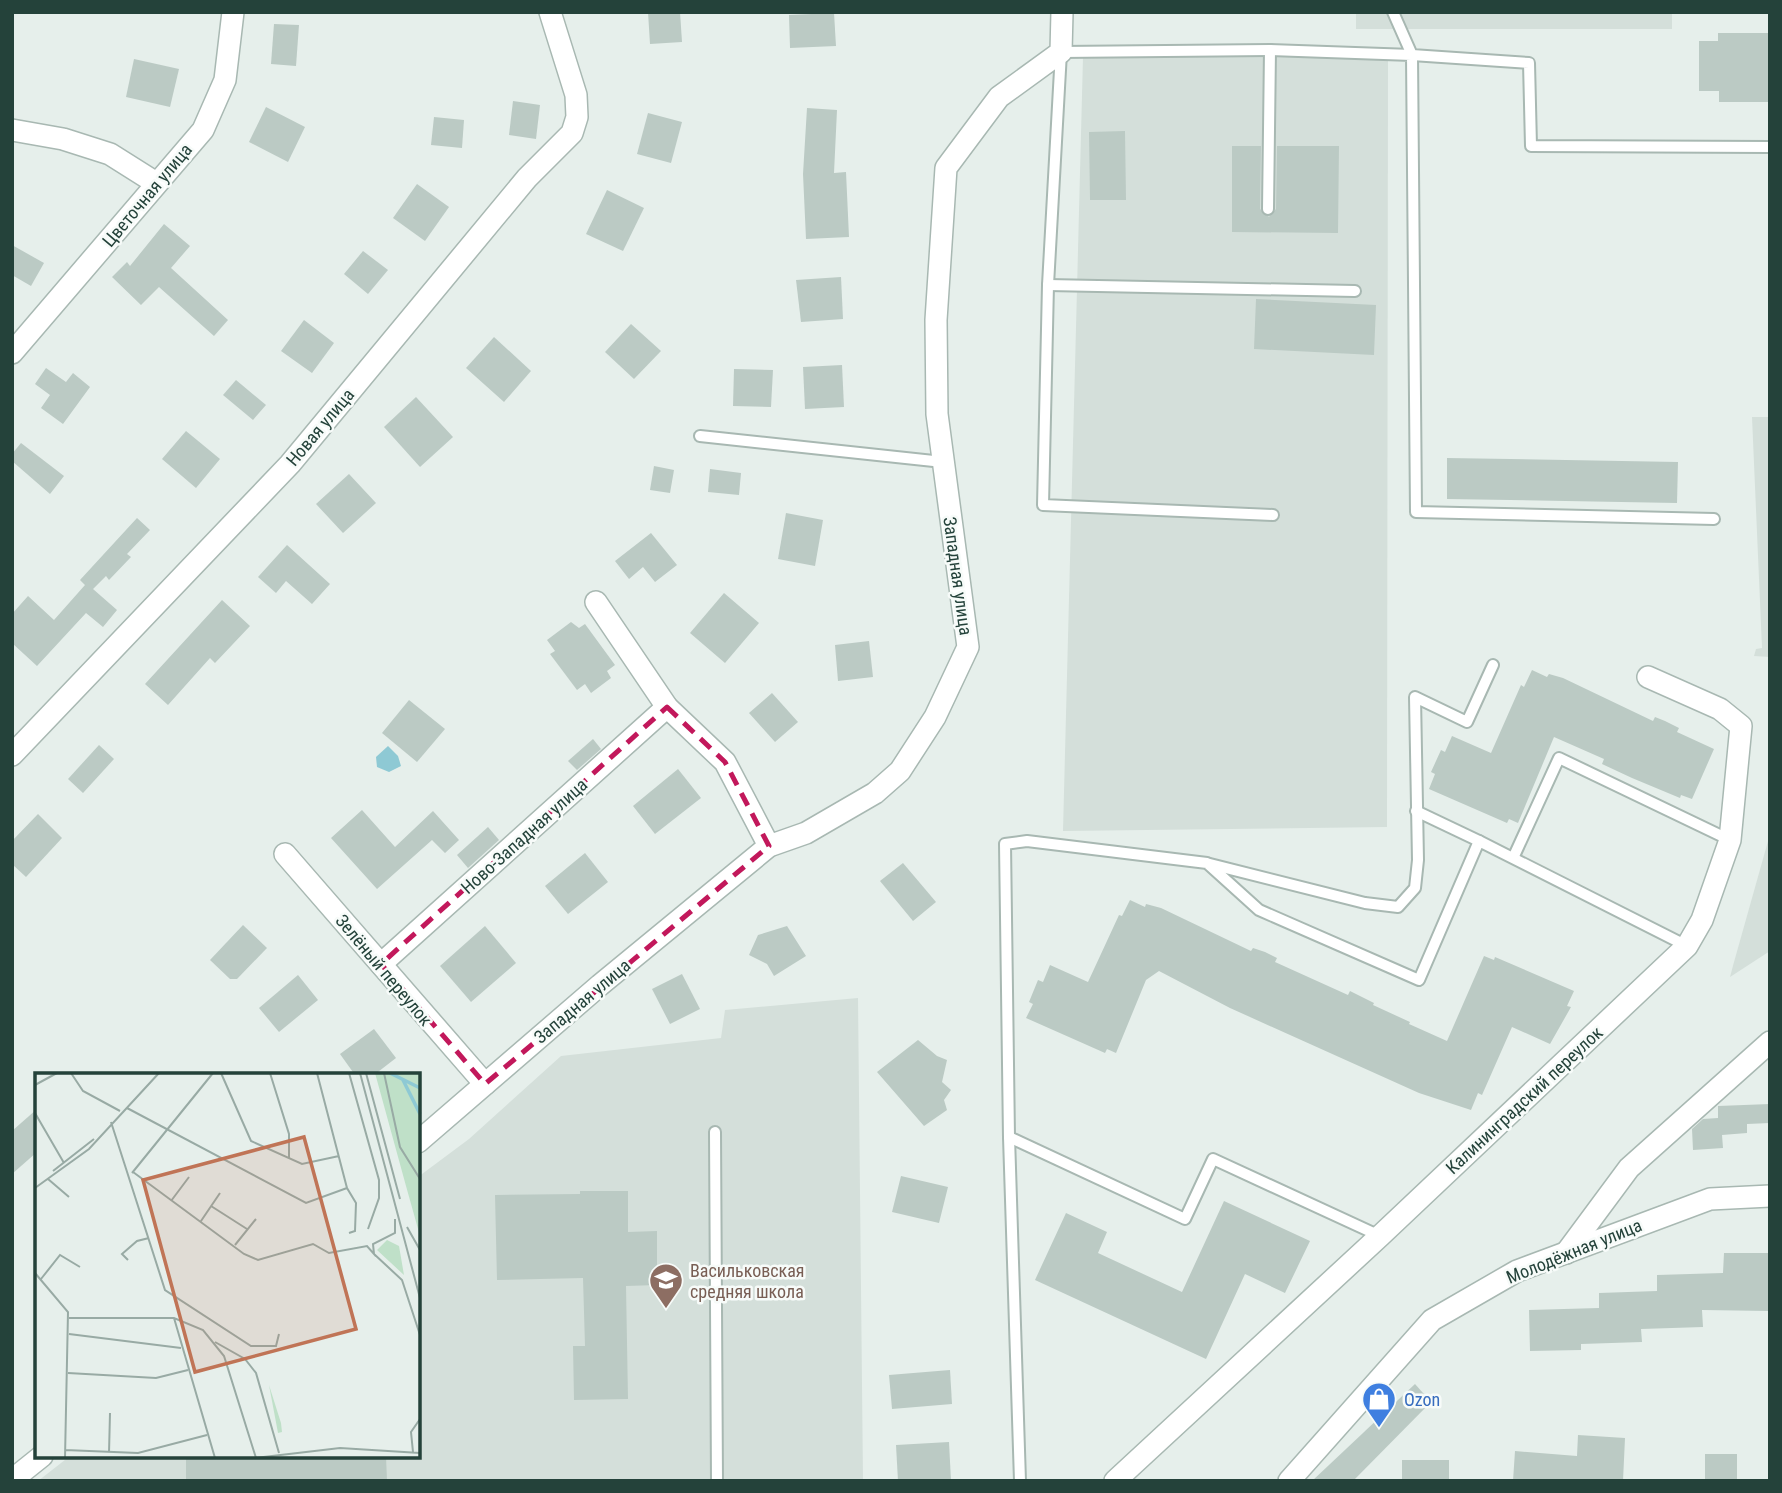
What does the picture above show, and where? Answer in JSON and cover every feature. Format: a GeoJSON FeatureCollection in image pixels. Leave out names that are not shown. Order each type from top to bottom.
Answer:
{"type":"FeatureCollection","features":[{"type":"Feature","properties":{"kind":"street","name":"Цветочная улица"},"geometry":{"type":"LineString","coordinates":[[12,353],[203,130],[225,80],[233,12]]}},
{"type":"Feature","properties":{"kind":"street","name":"Новая улица"},"geometry":{"type":"LineString","coordinates":[[12,755],[290,464],[527,178],[572,133],[577,117],[576,95],[550,12]]}},
{"type":"Feature","properties":{"kind":"street"},"geometry":{"type":"LineString","coordinates":[[1061,52],[1062,12]]}},
{"type":"Feature","properties":{"kind":"street","name":"Западная улица"},"geometry":{"type":"LineString","coordinates":[[420,1140],[769,846],[806,833],[884,786],[900,771],[951,685],[968,647],[937,414],[936,320],[946,168],[999,97],[1061,52]]}},
{"type":"Feature","properties":{"kind":"street"},"geometry":{"type":"LineString","coordinates":[[12,130],[63,139],[110,154],[156,183]]}},
{"type":"Feature","properties":{"kind":"street"},"geometry":{"type":"LineString","coordinates":[[596,602],[667,707],[725,762],[769,846]]}},
{"type":"Feature","properties":{"kind":"street","name":"Калининградский переулок"},"geometry":{"type":"LineString","coordinates":[[1115,1481],[1687,946],[1702,920],[1730,840],[1741,726],[1720,709],[1648,677]]}},
{"type":"Feature","properties":{"kind":"street","name":"Ново-Западная улица"},"geometry":{"type":"LineString","coordinates":[[381,964],[667,707]]}},
{"type":"Feature","properties":{"kind":"street","name":"Зелёный переулок"},"geometry":{"type":"LineString","coordinates":[[285,854],[485,1084]]}},
{"type":"Feature","properties":{"kind":"street"},"geometry":{"type":"LineString","coordinates":[[1566,1253],[1629,1168],[1770,1042]]}},
{"type":"Feature","properties":{"kind":"street","name":"Молодёжная улица"},"geometry":{"type":"LineString","coordinates":[[1289,1481],[1432,1320],[1517,1271],[1710,1199],[1770,1196]]}},
{"type":"Feature","properties":{"kind":"street"},"geometry":{"type":"LineString","coordinates":[[12,1480],[40,1458]]}},
{"type":"Feature","properties":{"kind":"lane"},"geometry":{"type":"LineString","coordinates":[[1393,12],[1412,55],[1416,512],[1714,519]]}},
{"type":"Feature","properties":{"kind":"lane"},"geometry":{"type":"LineString","coordinates":[[1268,209],[1270,50]]}},
{"type":"Feature","properties":{"kind":"lane"},"geometry":{"type":"LineString","coordinates":[[1273,515],[1043,505],[1048,285],[1061,52],[1270,50],[1412,55],[1529,63],[1531,146],[1770,147]]}},
{"type":"Feature","properties":{"kind":"lane"},"geometry":{"type":"LineString","coordinates":[[1048,285],[1355,291]]}},
{"type":"Feature","properties":{"kind":"lane"},"geometry":{"type":"LineString","coordinates":[[701,436],[943,462]]}},
{"type":"Feature","properties":{"kind":"lane"},"geometry":{"type":"LineString","coordinates":[[1020,1481],[1009,1137],[1005,844],[1027,841],[1207,863],[1365,904],[1398,907],[1415,888],[1418,860],[1415,697],[1467,722],[1493,665]]}},
{"type":"Feature","properties":{"kind":"lane"},"geometry":{"type":"LineString","coordinates":[[1514,856],[1559,758],[1730,840]]}},
{"type":"Feature","properties":{"kind":"lane"},"geometry":{"type":"LineString","coordinates":[[1416,811],[1514,856],[1687,946]]}},
{"type":"Feature","properties":{"kind":"lane"},"geometry":{"type":"LineString","coordinates":[[1207,863],[1259,910],[1419,980],[1479,841]]}},
{"type":"Feature","properties":{"kind":"lane"},"geometry":{"type":"LineString","coordinates":[[715,1132],[717,1481]]}},
{"type":"Feature","properties":{"kind":"lane"},"geometry":{"type":"LineString","coordinates":[[1009,1137],[1185,1219],[1213,1159],[1380,1236]]}},
{"type":"Feature","properties":{"kind":"highlighted area"},"geometry":{"type":"Polygon","coordinates":[[[667,707],[725,762],[769,846],[485,1084],[381,964],[667,707]]]}},
{"type":"Feature","properties":{"kind":"shaded area"},"geometry":{"type":"Polygon","coordinates":[[[1356,12],[1672,12],[1672,29],[1356,29],[1356,12]]]}},
{"type":"Feature","properties":{"kind":"shaded area"},"geometry":{"type":"Polygon","coordinates":[[[1388,56],[1387,827],[1063,831],[1083,57],[1388,56]]]}},
{"type":"Feature","properties":{"kind":"shaded area"},"geometry":{"type":"Polygon","coordinates":[[[1752,417],[1770,417],[1770,657],[1754,656],[1756,649],[1762,648],[1752,417]]]}},
{"type":"Feature","properties":{"kind":"shaded area"},"geometry":{"type":"Polygon","coordinates":[[[1770,834],[1770,951],[1730,977],[1734,962],[1770,834]]]}},
{"type":"Feature","properties":{"kind":"shaded area","name":"Васильковская средняя школа"},"geometry":{"type":"Polygon","coordinates":[[[858,998],[863,1481],[38,1481],[67,1458],[420,1458],[420,1176],[469,1139],[561,1056],[721,1038],[725,1010],[858,998]]]}},
{"type":"Feature","properties":{"kind":"water"},"geometry":{"type":"Polygon","coordinates":[[[388,746],[398,756],[401,766],[389,772],[377,767],[376,757],[388,746]]]}},
{"type":"Feature","properties":{"kind":"building"},"geometry":{"type":"Polygon","coordinates":[[[648,12],[680,12],[682,42],[650,44],[648,12]]]}},
{"type":"Feature","properties":{"kind":"building"},"geometry":{"type":"Polygon","coordinates":[[[834,13],[836,46],[790,48],[789,15],[834,13]]]}},
{"type":"Feature","properties":{"kind":"building"},"geometry":{"type":"Polygon","coordinates":[[[274,24],[299,25],[296,66],[271,64],[274,24]]]}},
{"type":"Feature","properties":{"kind":"building"},"geometry":{"type":"Polygon","coordinates":[[[1718,33],[1770,33],[1770,102],[1719,102],[1719,91],[1699,91],[1699,41],[1718,41],[1718,33]]]}},
{"type":"Feature","properties":{"kind":"building"},"geometry":{"type":"Polygon","coordinates":[[[134,59],[179,69],[170,107],[126,97],[134,59]]]}},
{"type":"Feature","properties":{"kind":"building"},"geometry":{"type":"Polygon","coordinates":[[[513,101],[540,105],[536,139],[509,135],[513,101]]]}},
{"type":"Feature","properties":{"kind":"building"},"geometry":{"type":"Polygon","coordinates":[[[266,107],[305,127],[288,162],[249,142],[266,107]]]}},
{"type":"Feature","properties":{"kind":"building"},"geometry":{"type":"Polygon","coordinates":[[[807,108],[837,110],[834,173],[846,172],[849,237],[806,239],[803,174],[807,108]]]}},
{"type":"Feature","properties":{"kind":"building"},"geometry":{"type":"Polygon","coordinates":[[[648,113],[682,122],[671,163],[637,154],[648,113]]]}},
{"type":"Feature","properties":{"kind":"building"},"geometry":{"type":"Polygon","coordinates":[[[434,117],[464,120],[462,148],[431,145],[434,117]]]}},
{"type":"Feature","properties":{"kind":"building"},"geometry":{"type":"Polygon","coordinates":[[[1125,131],[1126,200],[1090,200],[1089,132],[1125,131]]]}},
{"type":"Feature","properties":{"kind":"building"},"geometry":{"type":"Polygon","coordinates":[[[1232,146],[1261,146],[1260,209],[1269,217],[1276,209],[1277,146],[1339,146],[1338,233],[1232,232],[1232,146]]]}},
{"type":"Feature","properties":{"kind":"building"},"geometry":{"type":"Polygon","coordinates":[[[417,184],[449,207],[425,241],[393,218],[417,184]]]}},
{"type":"Feature","properties":{"kind":"building"},"geometry":{"type":"Polygon","coordinates":[[[607,190],[644,208],[623,251],[586,234],[607,190]]]}},
{"type":"Feature","properties":{"kind":"building"},"geometry":{"type":"Polygon","coordinates":[[[164,224],[190,246],[171,268],[228,320],[214,336],[159,287],[141,305],[112,277],[127,262],[130,266],[164,224]]]}},
{"type":"Feature","properties":{"kind":"building"},"geometry":{"type":"Polygon","coordinates":[[[12,245],[44,263],[31,286],[12,275],[12,245]]]}},
{"type":"Feature","properties":{"kind":"building"},"geometry":{"type":"Polygon","coordinates":[[[363,251],[388,270],[368,294],[344,274],[363,251]]]}},
{"type":"Feature","properties":{"kind":"building"},"geometry":{"type":"Polygon","coordinates":[[[841,277],[843,319],[801,322],[796,280],[841,277]]]}},
{"type":"Feature","properties":{"kind":"building"},"geometry":{"type":"Polygon","coordinates":[[[1256,299],[1376,305],[1374,355],[1254,349],[1256,299]]]}},
{"type":"Feature","properties":{"kind":"building"},"geometry":{"type":"Polygon","coordinates":[[[304,320],[334,343],[312,373],[281,351],[304,320]]]}},
{"type":"Feature","properties":{"kind":"building"},"geometry":{"type":"Polygon","coordinates":[[[631,324],[661,351],[634,379],[605,352],[631,324]]]}},
{"type":"Feature","properties":{"kind":"building"},"geometry":{"type":"Polygon","coordinates":[[[494,337],[531,371],[504,402],[466,368],[494,337]]]}},
{"type":"Feature","properties":{"kind":"building"},"geometry":{"type":"Polygon","coordinates":[[[842,365],[844,407],[805,409],[803,367],[842,365]]]}},
{"type":"Feature","properties":{"kind":"building"},"geometry":{"type":"Polygon","coordinates":[[[46,368],[66,382],[73,373],[90,387],[63,424],[41,408],[50,395],[35,384],[46,368]]]}},
{"type":"Feature","properties":{"kind":"building"},"geometry":{"type":"Polygon","coordinates":[[[734,369],[773,370],[771,407],[733,406],[734,369]]]}},
{"type":"Feature","properties":{"kind":"building"},"geometry":{"type":"Polygon","coordinates":[[[236,380],[266,405],[253,420],[223,395],[236,380]]]}},
{"type":"Feature","properties":{"kind":"building"},"geometry":{"type":"Polygon","coordinates":[[[416,397],[453,437],[420,467],[384,427],[416,397]]]}},
{"type":"Feature","properties":{"kind":"building"},"geometry":{"type":"Polygon","coordinates":[[[186,431],[220,459],[196,488],[162,459],[186,431]]]}},
{"type":"Feature","properties":{"kind":"building"},"geometry":{"type":"Polygon","coordinates":[[[21,443],[64,476],[50,494],[12,461],[12,454],[21,443]]]}},
{"type":"Feature","properties":{"kind":"building"},"geometry":{"type":"Polygon","coordinates":[[[1447,458],[1678,462],[1677,503],[1447,499],[1447,458]]]}},
{"type":"Feature","properties":{"kind":"building"},"geometry":{"type":"Polygon","coordinates":[[[654,466],[674,470],[670,493],[650,490],[654,466]]]}},
{"type":"Feature","properties":{"kind":"building"},"geometry":{"type":"Polygon","coordinates":[[[710,469],[741,473],[739,495],[708,492],[710,469]]]}},
{"type":"Feature","properties":{"kind":"building"},"geometry":{"type":"Polygon","coordinates":[[[349,474],[376,503],[343,533],[316,504],[349,474]]]}},
{"type":"Feature","properties":{"kind":"building"},"geometry":{"type":"Polygon","coordinates":[[[786,513],[823,520],[815,566],[778,559],[786,513]]]}},
{"type":"Feature","properties":{"kind":"building"},"geometry":{"type":"Polygon","coordinates":[[[137,518],[150,530],[127,554],[131,557],[109,580],[106,576],[93,589],[117,610],[103,627],[86,613],[37,666],[12,643],[12,614],[28,596],[54,620],[85,585],[80,580],[137,518]]]}},
{"type":"Feature","properties":{"kind":"building"},"geometry":{"type":"Polygon","coordinates":[[[651,533],[677,565],[655,582],[643,567],[629,579],[615,561],[651,533]]]}},
{"type":"Feature","properties":{"kind":"building"},"geometry":{"type":"Polygon","coordinates":[[[287,545],[330,584],[312,604],[286,581],[276,593],[258,577],[287,545]]]}},
{"type":"Feature","properties":{"kind":"building"},"geometry":{"type":"Polygon","coordinates":[[[724,593],[759,623],[725,663],[690,633],[724,593]]]}},
{"type":"Feature","properties":{"kind":"building"},"geometry":{"type":"Polygon","coordinates":[[[222,600],[250,626],[215,663],[210,658],[168,705],[145,684],[222,600]]]}},
{"type":"Feature","properties":{"kind":"building"},"geometry":{"type":"Polygon","coordinates":[[[571,622],[579,628],[585,624],[615,665],[607,671],[611,678],[591,693],[585,684],[577,690],[550,654],[555,651],[547,640],[571,622]]]}},
{"type":"Feature","properties":{"kind":"building"},"geometry":{"type":"Polygon","coordinates":[[[869,641],[873,677],[838,681],[835,645],[869,641]]]}},
{"type":"Feature","properties":{"kind":"building"},"geometry":{"type":"Polygon","coordinates":[[[1532,670],[1547,677],[1549,674],[1563,678],[1653,721],[1655,717],[1665,721],[1679,728],[1677,732],[1714,749],[1692,799],[1681,795],[1680,798],[1632,778],[1602,764],[1604,759],[1554,737],[1518,823],[1509,819],[1507,823],[1429,789],[1435,774],[1431,772],[1441,750],[1445,752],[1452,736],[1491,753],[1521,685],[1524,687],[1532,670]]]}},
{"type":"Feature","properties":{"kind":"building"},"geometry":{"type":"Polygon","coordinates":[[[772,693],[798,722],[775,742],[749,713],[772,693]]]}},
{"type":"Feature","properties":{"kind":"building"},"geometry":{"type":"Polygon","coordinates":[[[409,700],[445,729],[417,762],[382,733],[409,700]]]}},
{"type":"Feature","properties":{"kind":"building"},"geometry":{"type":"Polygon","coordinates":[[[593,739],[601,749],[577,770],[568,761],[593,739]]]}},
{"type":"Feature","properties":{"kind":"building"},"geometry":{"type":"Polygon","coordinates":[[[99,745],[114,759],[83,793],[68,779],[99,745]]]}},
{"type":"Feature","properties":{"kind":"building"},"geometry":{"type":"Polygon","coordinates":[[[678,769],[701,798],[655,834],[633,806],[678,769]]]}},
{"type":"Feature","properties":{"kind":"building"},"geometry":{"type":"Polygon","coordinates":[[[362,810],[395,847],[433,811],[459,840],[445,853],[432,840],[377,889],[331,838],[362,810]]]}},
{"type":"Feature","properties":{"kind":"building"},"geometry":{"type":"Polygon","coordinates":[[[38,814],[62,838],[26,877],[12,864],[12,841],[38,814]]]}},
{"type":"Feature","properties":{"kind":"building"},"geometry":{"type":"Polygon","coordinates":[[[488,827],[499,840],[468,868],[457,855],[488,827]]]}},
{"type":"Feature","properties":{"kind":"building"},"geometry":{"type":"Polygon","coordinates":[[[585,853],[608,882],[568,914],[545,886],[585,853]]]}},
{"type":"Feature","properties":{"kind":"building"},"geometry":{"type":"Polygon","coordinates":[[[903,863],[936,902],[913,921],[880,881],[903,863]]]}},
{"type":"Feature","properties":{"kind":"building"},"geometry":{"type":"Polygon","coordinates":[[[1130,900],[1145,907],[1146,904],[1161,908],[1251,951],[1253,948],[1265,952],[1277,958],[1275,962],[1348,995],[1350,991],[1410,1022],[1409,1024],[1447,1041],[1484,956],[1494,960],[1495,957],[1574,991],[1567,1006],[1571,1007],[1550,1044],[1512,1027],[1482,1095],[1478,1093],[1471,1110],[1419,1093],[1230,1008],[1159,971],[1146,980],[1116,1053],[1107,1049],[1105,1053],[1026,1018],[1033,1004],[1029,1002],[1038,980],[1043,982],[1050,965],[1088,982],[1119,915],[1122,916],[1130,900]]]}},
{"type":"Feature","properties":{"kind":"building"},"geometry":{"type":"Polygon","coordinates":[[[243,925],[267,948],[237,979],[230,979],[210,960],[243,925]]]}},
{"type":"Feature","properties":{"kind":"building"},"geometry":{"type":"Polygon","coordinates":[[[485,926],[516,963],[471,1002],[440,966],[485,926]]]}},
{"type":"Feature","properties":{"kind":"building"},"geometry":{"type":"Polygon","coordinates":[[[787,926],[806,956],[774,976],[767,964],[749,955],[758,935],[787,926]]]}},
{"type":"Feature","properties":{"kind":"building"},"geometry":{"type":"Polygon","coordinates":[[[682,974],[700,1009],[670,1024],[652,989],[682,974]]]}},
{"type":"Feature","properties":{"kind":"building"},"geometry":{"type":"Polygon","coordinates":[[[298,975],[318,1000],[279,1032],[259,1008],[298,975]]]}},
{"type":"Feature","properties":{"kind":"building"},"geometry":{"type":"Polygon","coordinates":[[[374,1029],[396,1058],[377,1073],[354,1073],[340,1054],[374,1029]]]}},
{"type":"Feature","properties":{"kind":"building"},"geometry":{"type":"Polygon","coordinates":[[[918,1040],[937,1056],[947,1060],[942,1082],[951,1090],[944,1100],[947,1110],[924,1126],[877,1072],[918,1040]]]}},
{"type":"Feature","properties":{"kind":"building"},"geometry":{"type":"Polygon","coordinates":[[[1770,1104],[1770,1123],[1747,1124],[1747,1133],[1722,1135],[1723,1148],[1693,1150],[1692,1129],[1703,1119],[1718,1118],[1718,1106],[1770,1104]]]}},
{"type":"Feature","properties":{"kind":"building"},"geometry":{"type":"Polygon","coordinates":[[[35,1111],[35,1154],[12,1174],[12,1131],[35,1111]]]}},
{"type":"Feature","properties":{"kind":"building"},"geometry":{"type":"Polygon","coordinates":[[[901,1176],[948,1187],[939,1223],[892,1212],[901,1176]]]}},
{"type":"Feature","properties":{"kind":"building"},"geometry":{"type":"Polygon","coordinates":[[[580,1191],[628,1191],[628,1232],[657,1231],[657,1285],[626,1286],[628,1399],[574,1400],[573,1346],[585,1346],[583,1278],[497,1280],[495,1195],[580,1194],[580,1191]]]}},
{"type":"Feature","properties":{"kind":"building"},"geometry":{"type":"Polygon","coordinates":[[[1224,1201],[1310,1241],[1285,1293],[1245,1274],[1206,1359],[1035,1280],[1066,1213],[1107,1232],[1098,1253],[1182,1292],[1224,1201]]]}},
{"type":"Feature","properties":{"kind":"building"},"geometry":{"type":"Polygon","coordinates":[[[1724,1253],[1770,1253],[1769,1311],[1702,1310],[1703,1327],[1641,1329],[1642,1342],[1581,1344],[1581,1350],[1530,1351],[1529,1310],[1599,1308],[1599,1293],[1657,1291],[1657,1275],[1723,1273],[1724,1253]]]}},
{"type":"Feature","properties":{"kind":"building"},"geometry":{"type":"Polygon","coordinates":[[[950,1370],[952,1404],[892,1409],[889,1375],[950,1370]]]}},
{"type":"Feature","properties":{"kind":"building"},"geometry":{"type":"Polygon","coordinates":[[[1415,1384],[1431,1402],[1353,1481],[1312,1481],[1415,1384]]]}},
{"type":"Feature","properties":{"kind":"building"},"geometry":{"type":"Polygon","coordinates":[[[1578,1435],[1625,1438],[1623,1481],[1513,1481],[1515,1451],[1577,1456],[1578,1435]]]}},
{"type":"Feature","properties":{"kind":"building"},"geometry":{"type":"Polygon","coordinates":[[[949,1442],[951,1481],[898,1481],[896,1445],[949,1442]]]}},
{"type":"Feature","properties":{"kind":"building"},"geometry":{"type":"Polygon","coordinates":[[[1705,1454],[1737,1454],[1737,1481],[1705,1481],[1705,1454]]]}},
{"type":"Feature","properties":{"kind":"building"},"geometry":{"type":"Polygon","coordinates":[[[186,1458],[386,1458],[387,1481],[186,1481],[186,1458]]]}},
{"type":"Feature","properties":{"kind":"building"},"geometry":{"type":"Polygon","coordinates":[[[1402,1460],[1449,1460],[1449,1481],[1402,1481],[1402,1460]]]}},
{"type":"Feature","properties":{"kind":"place","name":"Васильковская средняя школа"},"geometry":{"type":"Point","coordinates":[666,1310]}},
{"type":"Feature","properties":{"kind":"place","name":"Ozon"},"geometry":{"type":"Point","coordinates":[1379,1429]}}]}
